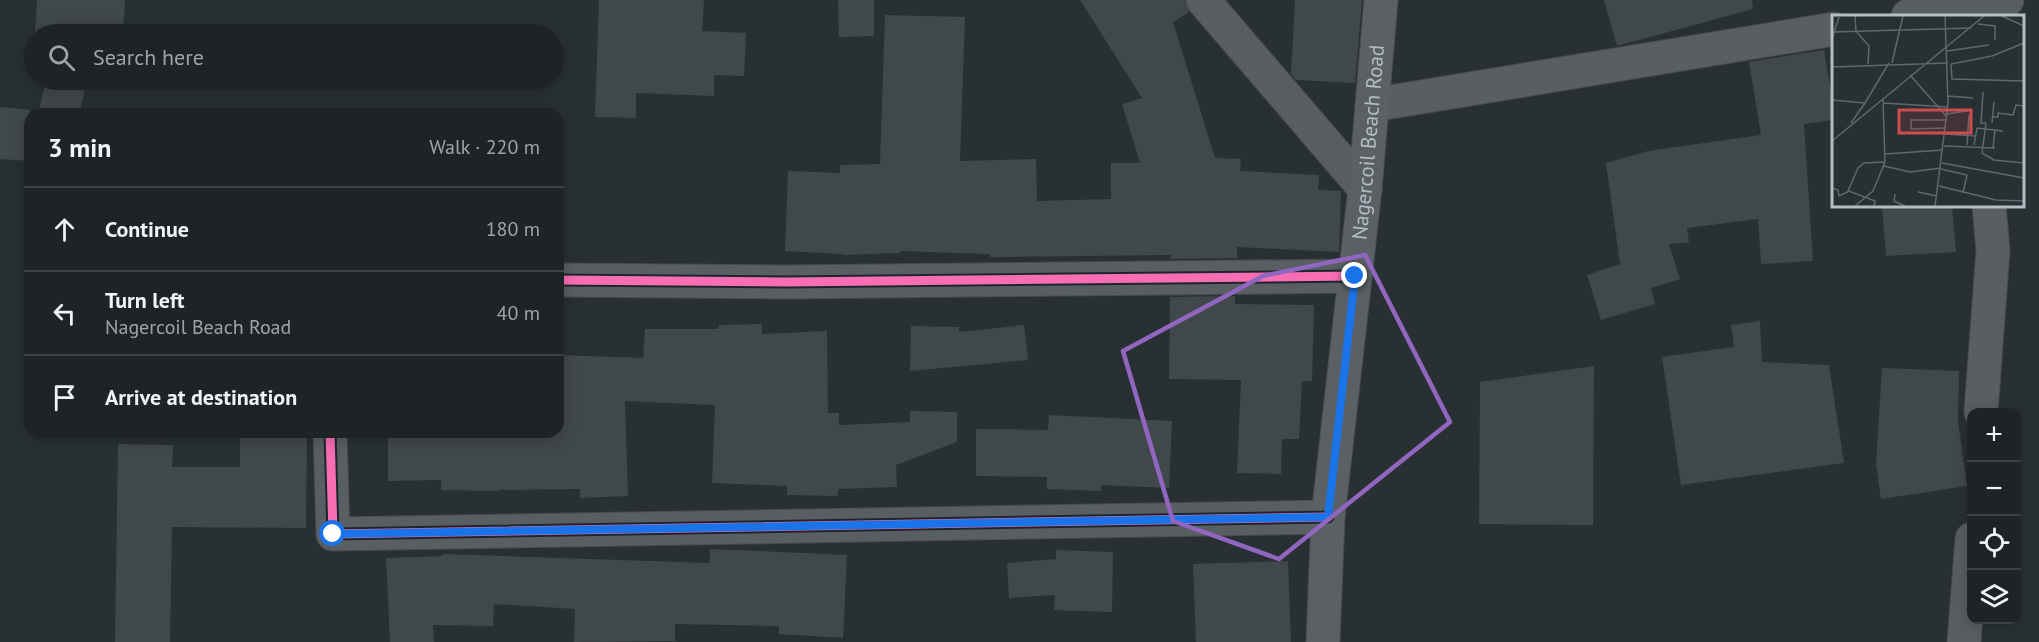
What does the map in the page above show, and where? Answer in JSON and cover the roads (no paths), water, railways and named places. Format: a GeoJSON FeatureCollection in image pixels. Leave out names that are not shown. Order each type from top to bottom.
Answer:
{"type":"FeatureCollection","features":[{"type":"Feature","properties":{"kind":"main road","name":"Nagercoil Beach Road"},"geometry":{"type":"LineString","coordinates":[[1323,642],[1328,517],[1365,189],[1381,0]]}},
{"type":"Feature","properties":{"kind":"street"},"geometry":{"type":"LineString","coordinates":[[1203,0],[1365,189]]}},
{"type":"Feature","properties":{"kind":"street"},"geometry":{"type":"LineString","coordinates":[[1914,15],[2007,0]]}},
{"type":"Feature","properties":{"kind":"street"},"geometry":{"type":"LineString","coordinates":[[1372,105],[1832,29]]}},
{"type":"Feature","properties":{"kind":"street"},"geometry":{"type":"LineString","coordinates":[[1981,408],[1993,250],[1989,207]]}},
{"type":"Feature","properties":{"kind":"street"},"geometry":{"type":"LineString","coordinates":[[564,280],[786,282],[1355,276]]}},
{"type":"Feature","properties":{"kind":"street"},"geometry":{"type":"LineString","coordinates":[[330,438],[333,534],[1328,517]]}},
{"type":"Feature","properties":{"kind":"street"},"geometry":{"type":"LineString","coordinates":[[1964,642],[1969,570]]}}]}
